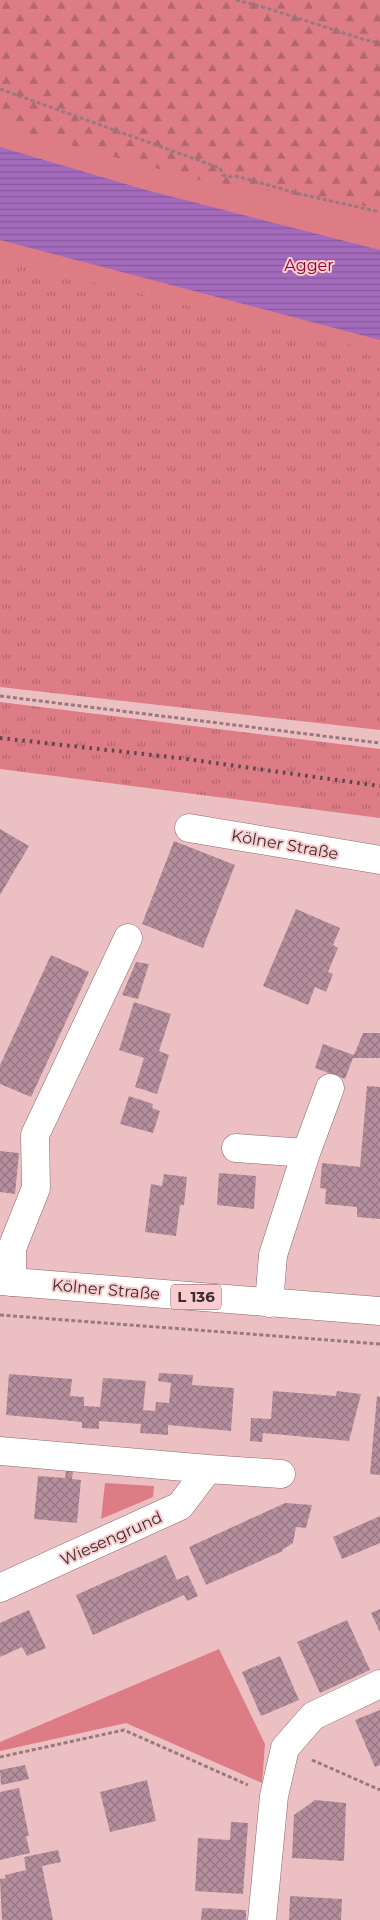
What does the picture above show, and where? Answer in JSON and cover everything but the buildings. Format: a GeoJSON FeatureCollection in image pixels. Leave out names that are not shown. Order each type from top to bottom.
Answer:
{"type":"FeatureCollection","features":[{"type":"Feature","properties":{"kind":"street","name":"Kölner Straße"},"geometry":{"type":"LineString","coordinates":[[190,828],[380,860]]}},
{"type":"Feature","properties":{"kind":"street","name":"Kölner Straße"},"geometry":{"type":"LineString","coordinates":[[128,938],[35,1135],[36,1188],[12,1248],[6,1281],[380,1311]]}},
{"type":"Feature","properties":{"kind":"street"},"geometry":{"type":"LineString","coordinates":[[269,1303],[273,1255],[306,1153],[330,1088]]}},
{"type":"Feature","properties":{"kind":"street"},"geometry":{"type":"LineString","coordinates":[[236,1148],[306,1153]]}},
{"type":"Feature","properties":{"kind":"street"},"geometry":{"type":"LineString","coordinates":[[0,1451],[281,1474]]}},
{"type":"Feature","properties":{"kind":"street","name":"Wiesengrund"},"geometry":{"type":"LineString","coordinates":[[0,1588],[180,1506],[208,1469]]}},
{"type":"Feature","properties":{"kind":"street"},"geometry":{"type":"LineString","coordinates":[[262,1920],[274,1796],[284,1748],[313,1716],[380,1684]]}},
{"type":"Feature","properties":{"kind":"path"},"geometry":{"type":"LineString","coordinates":[[236,0],[263,6],[365,40],[380,43]]}},
{"type":"Feature","properties":{"kind":"path"},"geometry":{"type":"LineString","coordinates":[[0,89],[220,168],[223,175],[236,176],[300,194],[380,212]]}},
{"type":"Feature","properties":{"kind":"path"},"geometry":{"type":"LineString","coordinates":[[0,696],[380,743]]}},
{"type":"Feature","properties":{"kind":"path"},"geometry":{"type":"LineString","coordinates":[[0,1315],[380,1344]]}},
{"type":"Feature","properties":{"kind":"path"},"geometry":{"type":"LineString","coordinates":[[0,1757],[124,1730],[274,1796]]}},
{"type":"Feature","properties":{"kind":"path"},"geometry":{"type":"LineString","coordinates":[[284,1748],[380,1790]]}},
{"type":"Feature","properties":{"kind":"green space"},"geometry":{"type":"Polygon","coordinates":[[[0,0],[380,0],[380,250],[0,147],[0,0]]]}},
{"type":"Feature","properties":{"kind":"green space","name":"Agger"},"geometry":{"type":"Polygon","coordinates":[[[0,124],[25,133],[200,180],[380,208],[380,356],[344,343],[0,260],[0,124]]]}},
{"type":"Feature","properties":{"kind":"green space"},"geometry":{"type":"Polygon","coordinates":[[[0,240],[380,340],[380,730],[0,687],[0,240]]]}},
{"type":"Feature","properties":{"kind":"green space"},"geometry":{"type":"Polygon","coordinates":[[[0,702],[380,749],[380,818],[0,769],[0,702]]]}},
{"type":"Feature","properties":{"kind":"green space"},"geometry":{"type":"Polygon","coordinates":[[[105,1483],[154,1486],[153,1497],[101,1519],[105,1483]]]}},
{"type":"Feature","properties":{"kind":"green space"},"geometry":{"type":"Polygon","coordinates":[[[219,1649],[265,1744],[262,1783],[126,1723],[0,1751],[0,1742],[219,1649]]]}},
{"type":"Feature","properties":{"kind":"shaded area","name":"Agger"},"geometry":{"type":"Polygon","coordinates":[[[0,147],[146,190],[380,250],[380,340],[0,240],[0,147]]]}},
{"type":"Feature","properties":{"kind":"railway"},"geometry":{"type":"LineString","coordinates":[[0,738],[179,758],[380,786]]}}]}
